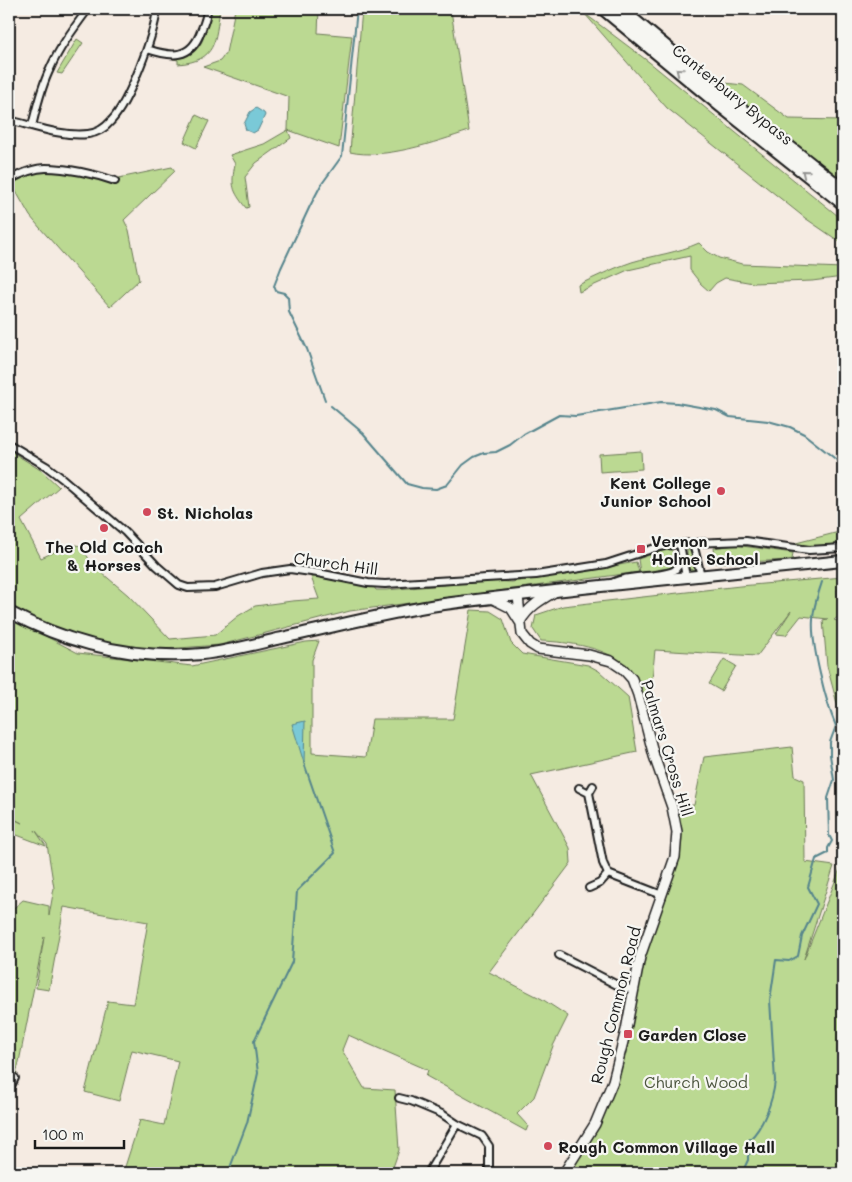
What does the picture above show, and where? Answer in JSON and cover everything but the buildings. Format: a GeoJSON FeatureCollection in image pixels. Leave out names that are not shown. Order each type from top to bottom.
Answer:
{"type":"FeatureCollection","features":[{"type":"Feature","properties":{"kind":"highway","name":"Canterbury Bypass"},"geometry":{"type":"LineString","coordinates":[[604,9],[843,203]]}},
{"type":"Feature","properties":{"kind":"highway","name":"Canterbury Bypass"},"geometry":{"type":"LineString","coordinates":[[620,9],[727,98],[843,190]]}},
{"type":"Feature","properties":{"kind":"main road"},"geometry":{"type":"LineString","coordinates":[[9,612],[32,624],[70,639],[105,649],[143,655],[204,654],[234,649],[393,612],[609,585],[843,562]]}},
{"type":"Feature","properties":{"kind":"street"},"geometry":{"type":"LineString","coordinates":[[32,126],[40,93],[50,69],[63,45],[88,9]]}},
{"type":"Feature","properties":{"kind":"street"},"geometry":{"type":"LineString","coordinates":[[9,120],[76,134],[92,133],[103,128],[112,121],[120,108],[146,49],[154,28],[158,9]]}},
{"type":"Feature","properties":{"kind":"street"},"geometry":{"type":"LineString","coordinates":[[146,49],[169,54],[187,52],[193,47],[200,35],[207,9]]}},
{"type":"Feature","properties":{"kind":"street"},"geometry":{"type":"LineString","coordinates":[[9,180],[23,173],[46,168],[98,175],[115,181]]}},
{"type":"Feature","properties":{"kind":"street","name":"Church Hill"},"geometry":{"type":"LineString","coordinates":[[9,444],[46,466],[63,479],[125,532],[170,578],[179,585],[188,588],[215,587],[262,573],[290,569],[368,584],[536,575],[606,564],[656,548],[693,543],[746,541],[809,550],[843,548]]}},
{"type":"Feature","properties":{"kind":"street"},"geometry":{"type":"LineString","coordinates":[[693,543],[701,576]]}},
{"type":"Feature","properties":{"kind":"street"},"geometry":{"type":"LineString","coordinates":[[680,544],[686,577]]}},
{"type":"Feature","properties":{"kind":"street"},"geometry":{"type":"LineString","coordinates":[[609,585],[624,578],[673,571],[680,565],[682,560]]}},
{"type":"Feature","properties":{"kind":"street"},"geometry":{"type":"LineString","coordinates":[[520,622],[524,614],[540,600],[556,591]]}},
{"type":"Feature","properties":{"kind":"street","name":"Palmars Cross Hill"},"geometry":{"type":"LineString","coordinates":[[518,596],[522,634],[534,647],[589,655],[611,661],[623,669],[632,679],[654,756],[676,819],[677,842],[675,857],[662,895]]}},
{"type":"Feature","properties":{"kind":"street"},"geometry":{"type":"LineString","coordinates":[[493,599],[511,608],[520,622]]}},
{"type":"Feature","properties":{"kind":"street"},"geometry":{"type":"LineString","coordinates":[[593,786],[589,793],[601,856],[608,874],[662,895]]}},
{"type":"Feature","properties":{"kind":"street"},"geometry":{"type":"LineString","coordinates":[[580,788],[589,793]]}},
{"type":"Feature","properties":{"kind":"street"},"geometry":{"type":"LineString","coordinates":[[589,888],[600,883],[608,874]]}},
{"type":"Feature","properties":{"kind":"street","name":"Rough Common Road"},"geometry":{"type":"LineString","coordinates":[[564,1173],[595,1124],[613,1081],[626,1030],[640,957],[662,895]]}},
{"type":"Feature","properties":{"kind":"street"},"geometry":{"type":"LineString","coordinates":[[559,955],[619,986],[634,990]]}},
{"type":"Feature","properties":{"kind":"street"},"geometry":{"type":"LineString","coordinates":[[9,1090],[15,1078]]}},
{"type":"Feature","properties":{"kind":"street"},"geometry":{"type":"LineString","coordinates":[[399,1098],[442,1114],[457,1124],[482,1136],[487,1141],[489,1173]]}},
{"type":"Feature","properties":{"kind":"street"},"geometry":{"type":"LineString","coordinates":[[428,1173],[457,1124]]}},
{"type":"Feature","properties":{"kind":"green space"},"geometry":{"type":"Polygon","coordinates":[[[209,9],[220,9],[217,31],[212,47],[200,59],[178,64],[178,60],[173,59],[173,57],[191,53],[196,50],[202,41],[206,31],[209,9]]]}},
{"type":"Feature","properties":{"kind":"green space"},"geometry":{"type":"Polygon","coordinates":[[[235,9],[319,9],[318,33],[352,36],[339,148],[288,130],[289,97],[203,67],[220,61],[226,53],[235,9]]]}},
{"type":"Feature","properties":{"kind":"green space"},"geometry":{"type":"Polygon","coordinates":[[[362,9],[459,9],[451,10],[469,131],[426,145],[394,152],[364,154],[350,152],[362,9]]]}},
{"type":"Feature","properties":{"kind":"green space"},"geometry":{"type":"Polygon","coordinates":[[[584,13],[649,62],[843,220],[843,244],[805,218],[667,108],[584,13]]]}},
{"type":"Feature","properties":{"kind":"green space"},"geometry":{"type":"Polygon","coordinates":[[[77,39],[83,43],[62,74],[57,73],[77,39]]]}},
{"type":"Feature","properties":{"kind":"green space"},"geometry":{"type":"Polygon","coordinates":[[[725,83],[743,85],[789,119],[843,120],[843,181],[733,94],[725,83]]]}},
{"type":"Feature","properties":{"kind":"green space"},"geometry":{"type":"Polygon","coordinates":[[[196,115],[209,121],[196,148],[184,142],[196,115]]]}},
{"type":"Feature","properties":{"kind":"green space"},"geometry":{"type":"Polygon","coordinates":[[[288,130],[291,138],[256,163],[245,177],[249,207],[246,208],[235,192],[233,178],[235,164],[230,155],[264,144],[288,130]]]}},
{"type":"Feature","properties":{"kind":"green space"},"geometry":{"type":"Polygon","coordinates":[[[172,167],[175,171],[124,220],[129,230],[139,280],[110,307],[30,216],[10,181],[24,174],[58,171],[117,184],[114,179],[172,167]]]}},
{"type":"Feature","properties":{"kind":"green space"},"geometry":{"type":"Polygon","coordinates":[[[699,243],[708,252],[719,258],[742,264],[843,268],[843,277],[812,281],[753,283],[725,278],[716,283],[709,291],[690,270],[690,256],[628,270],[579,292],[578,285],[618,267],[699,243]]]}},
{"type":"Feature","properties":{"kind":"green space"},"geometry":{"type":"Polygon","coordinates":[[[9,450],[42,471],[59,487],[21,520],[41,558],[72,544],[80,546],[95,567],[128,595],[170,639],[215,635],[238,616],[255,606],[319,599],[311,577],[324,576],[374,587],[376,590],[386,590],[490,581],[512,582],[636,562],[639,572],[350,611],[220,645],[150,650],[117,647],[54,629],[9,605],[9,450]]]}},
{"type":"Feature","properties":{"kind":"green space"},"geometry":{"type":"Polygon","coordinates":[[[641,451],[642,469],[600,472],[599,454],[641,451]]]}},
{"type":"Feature","properties":{"kind":"green space"},"geometry":{"type":"Polygon","coordinates":[[[843,531],[843,543],[811,547],[792,544],[843,531]]]}},
{"type":"Feature","properties":{"kind":"green space"},"geometry":{"type":"Polygon","coordinates":[[[735,545],[793,553],[792,560],[716,563],[714,548],[735,545]]]}},
{"type":"Feature","properties":{"kind":"green space"},"geometry":{"type":"Polygon","coordinates":[[[687,548],[694,557],[694,570],[690,571],[687,562],[687,548]]]}},
{"type":"Feature","properties":{"kind":"green space"},"geometry":{"type":"Polygon","coordinates":[[[667,549],[675,553],[677,558],[673,567],[640,573],[638,559],[667,549]]]}},
{"type":"Feature","properties":{"kind":"green space"},"geometry":{"type":"Polygon","coordinates":[[[843,577],[843,587],[837,590],[839,616],[834,620],[843,623],[843,726],[827,666],[823,620],[828,619],[801,616],[786,635],[776,634],[791,611],[757,656],[655,650],[649,709],[634,676],[620,661],[599,650],[588,647],[541,641],[533,629],[536,615],[563,606],[740,586],[843,577]]]}},
{"type":"Feature","properties":{"kind":"green space"},"geometry":{"type":"Polygon","coordinates":[[[471,610],[490,611],[503,619],[511,643],[522,654],[588,665],[599,671],[628,697],[637,752],[531,775],[570,848],[571,863],[489,972],[542,999],[568,1016],[553,1046],[534,1097],[517,1114],[528,1126],[526,1131],[426,1076],[428,1070],[348,1035],[342,1050],[364,1088],[395,1090],[399,1150],[391,1173],[123,1173],[140,1120],[164,1125],[178,1061],[132,1050],[119,1101],[85,1092],[108,1001],[133,1004],[148,922],[64,907],[49,990],[36,988],[44,937],[19,1062],[14,1083],[9,1090],[9,910],[23,900],[49,906],[49,916],[54,888],[47,844],[35,830],[46,846],[9,832],[9,817],[22,823],[9,816],[9,617],[78,653],[192,666],[306,642],[319,641],[312,660],[312,753],[366,757],[372,719],[453,719],[471,610]]]}},
{"type":"Feature","properties":{"kind":"green space"},"geometry":{"type":"Polygon","coordinates":[[[724,659],[736,666],[721,691],[709,684],[724,659]]]}},
{"type":"Feature","properties":{"kind":"green space","name":"Church Wood"},"geometry":{"type":"Polygon","coordinates":[[[792,747],[795,776],[804,780],[805,862],[834,866],[804,959],[842,864],[841,794],[843,794],[843,1173],[564,1173],[606,1097],[640,957],[675,857],[672,807],[694,805],[704,757],[792,747]]]}},
{"type":"Feature","properties":{"kind":"water"},"geometry":{"type":"Polygon","coordinates":[[[256,108],[265,115],[258,130],[253,133],[246,130],[244,124],[250,112],[256,108]]]}},
{"type":"Feature","properties":{"kind":"water"},"geometry":{"type":"Polygon","coordinates":[[[305,721],[304,763],[292,724],[305,721]]]}},
{"type":"Feature","properties":{"kind":"waterway"},"geometry":{"type":"LineString","coordinates":[[325,400],[307,349],[289,312],[288,297],[284,293],[276,291],[274,286],[310,206],[321,185],[342,156],[357,9]]}},
{"type":"Feature","properties":{"kind":"waterway"},"geometry":{"type":"LineString","coordinates":[[331,406],[363,433],[407,484],[422,488],[436,489],[447,485],[463,465],[474,457],[484,453],[496,452],[559,415],[576,416],[661,402],[716,410],[730,417],[768,421],[790,427],[804,434],[843,465]]}},
{"type":"Feature","properties":{"kind":"waterway"},"geometry":{"type":"LineString","coordinates":[[742,1173],[748,1160],[748,1155],[752,1152],[749,1140],[763,1121],[770,1105],[774,1088],[770,1000],[776,960],[789,961],[798,956],[802,936],[817,904],[808,887],[816,859],[828,853],[828,848],[832,841],[829,835],[828,798],[834,780],[830,742],[836,726],[820,674],[813,631],[814,610],[822,582]]}},
{"type":"Feature","properties":{"kind":"waterway"},"geometry":{"type":"LineString","coordinates":[[228,1173],[247,1123],[258,1073],[254,1041],[292,962],[297,891],[335,853],[304,763]]}},
{"type":"Feature","properties":{"kind":"place","name":"Kent College Junior School"},"geometry":{"type":"Point","coordinates":[721,491]}},
{"type":"Feature","properties":{"kind":"place","name":"St. Nicholas"},"geometry":{"type":"Point","coordinates":[147,512]}},
{"type":"Feature","properties":{"kind":"place","name":"The Old Coach & Horses"},"geometry":{"type":"Point","coordinates":[104,528]}},
{"type":"Feature","properties":{"kind":"place","name":"Vernon Holme School"},"geometry":{"type":"Point","coordinates":[641,549]}},
{"type":"Feature","properties":{"kind":"place","name":"Garden Close"},"geometry":{"type":"Point","coordinates":[628,1034]}},
{"type":"Feature","properties":{"kind":"place","name":"Rough Common Village Hall"},"geometry":{"type":"Point","coordinates":[548,1146]}}]}
